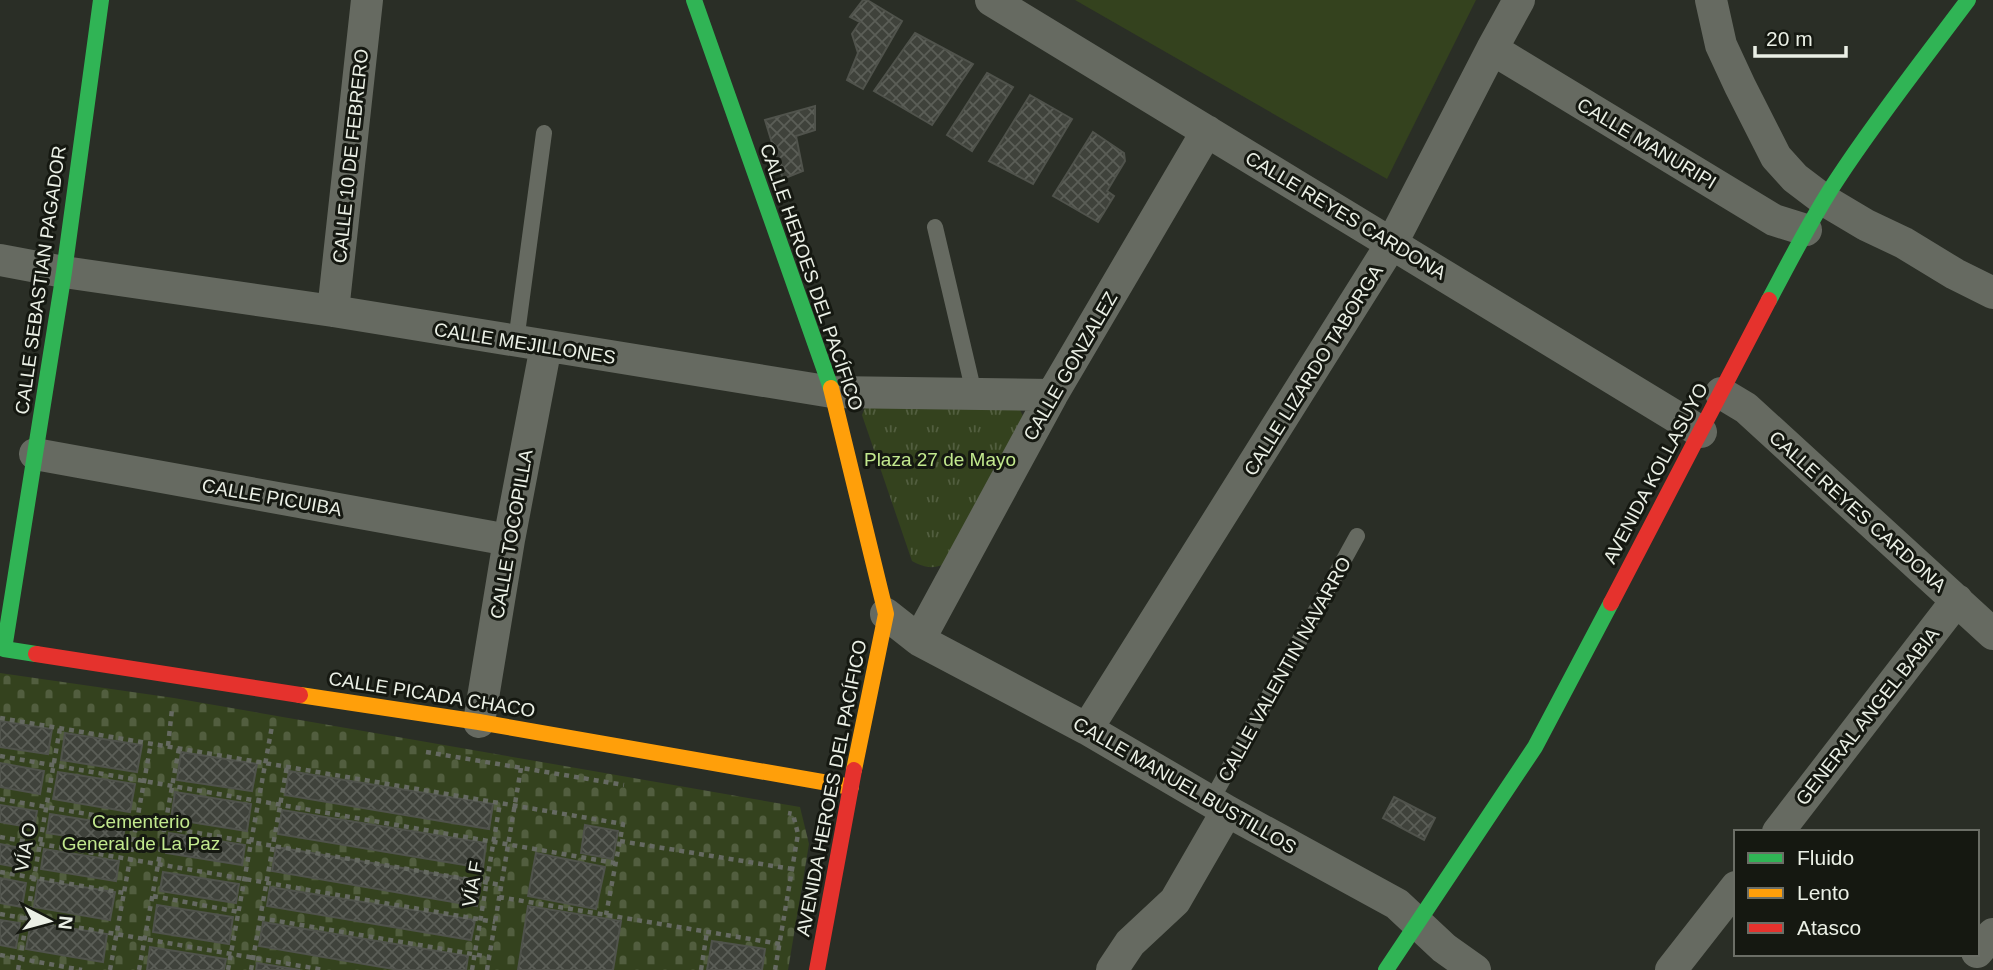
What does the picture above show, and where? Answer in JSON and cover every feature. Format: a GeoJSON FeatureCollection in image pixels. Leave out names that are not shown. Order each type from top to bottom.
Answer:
{"type":"FeatureCollection","features":[{"type":"Feature","properties":{"kind":"street","name":"CALLE SEBASTIAN PAGADOR"},"geometry":{"type":"LineString","coordinates":[[2,648],[64,272],[101,0]]}},
{"type":"Feature","properties":{"kind":"street","name":"CALLE 10 DE FEBRERO"},"geometry":{"type":"LineString","coordinates":[[333,311],[367,0]]}},
{"type":"Feature","properties":{"kind":"street","name":"CALLE HEROES DEL PACÍFICO"},"geometry":{"type":"LineString","coordinates":[[694,0],[832,392],[886,614]]}},
{"type":"Feature","properties":{"kind":"street","name":"CALLE REYES CARDONA"},"geometry":{"type":"LineString","coordinates":[[991,0],[1701,432]]}},
{"type":"Feature","properties":{"kind":"street","name":"CALLE LIZARDO TABORGA"},"geometry":{"type":"LineString","coordinates":[[1087,729],[1392,243],[1519,0]]}},
{"type":"Feature","properties":{"kind":"street"},"geometry":{"type":"LineString","coordinates":[[1711,0],[1721,44],[1759,127],[1776,157],[1795,178],[1824,200],[1866,225],[1993,293]]}},
{"type":"Feature","properties":{"kind":"street","name":"AVENIDA KOLLASUYO"},"geometry":{"type":"LineString","coordinates":[[1386,970],[1535,747],[1824,200],[1968,0]]}},
{"type":"Feature","properties":{"kind":"street","name":"CALLE MANURIPI"},"geometry":{"type":"LineString","coordinates":[[1492,49],[1774,220],[1806,230]]}},
{"type":"Feature","properties":{"kind":"street","name":"CALLE GONZALEZ"},"geometry":{"type":"LineString","coordinates":[[919,640],[1052,395],[1208,131]]}},
{"type":"Feature","properties":{"kind":"street","name":"CALLE MEJILLONES"},"geometry":{"type":"LineString","coordinates":[[0,260],[832,392],[1052,395]]}},
{"type":"Feature","properties":{"kind":"street","name":"CALLE TOCOPILLA"},"geometry":{"type":"LineString","coordinates":[[479,722],[509,540],[531,344]]}},
{"type":"Feature","properties":{"kind":"street","name":"CALLE REYES CARDONA"},"geometry":{"type":"LineString","coordinates":[[1721,393],[1746,408],[1993,634]]}},
{"type":"Feature","properties":{"kind":"street","name":"CALLE PICUIBA"},"geometry":{"type":"LineString","coordinates":[[35,454],[509,540]]}},
{"type":"Feature","properties":{"kind":"street","name":"GENERAL ANGEL BABIA"},"geometry":{"type":"LineString","coordinates":[[1780,830],[1956,600]]}},
{"type":"Feature","properties":{"kind":"street","name":"CALLE MANUEL BUSTILLOS"},"geometry":{"type":"LineString","coordinates":[[886,614],[919,640],[1087,729],[1219,806],[1398,904],[1444,948],[1475,970]]}},
{"type":"Feature","properties":{"kind":"street","name":"AVENIDA HEROES DEL PACÍFICO"},"geometry":{"type":"LineString","coordinates":[[817,970],[886,614]]}},
{"type":"Feature","properties":{"kind":"street","name":"CALLE PICADA CHACO"},"geometry":{"type":"LineString","coordinates":[[2,648],[479,722],[851,787]]}},
{"type":"Feature","properties":{"kind":"street","name":"CALLE VALENTIN NAVARRO"},"geometry":{"type":"LineString","coordinates":[[1112,970],[1130,943],[1175,901],[1219,806]]}},
{"type":"Feature","properties":{"kind":"street"},"geometry":{"type":"LineString","coordinates":[[1671,970],[1734,890]]}},
{"type":"Feature","properties":{"kind":"street"},"geometry":{"type":"LineString","coordinates":[[1979,950],[1993,934]]}},
{"type":"Feature","properties":{"kind":"street"},"geometry":{"type":"LineString","coordinates":[[1961,970],[1973,956]]}},
{"type":"Feature","properties":{"kind":"lane","name":"CALLE TOCOPILLA"},"geometry":{"type":"LineString","coordinates":[[531,344],[544,133]]}},
{"type":"Feature","properties":{"kind":"lane"},"geometry":{"type":"LineString","coordinates":[[935,227],[974,393]]}},
{"type":"Feature","properties":{"kind":"lane","name":"CALLE VALENTIN NAVARRO"},"geometry":{"type":"LineString","coordinates":[[1219,806],[1357,536]]}},
{"type":"Feature","properties":{"kind":"path"},"geometry":{"type":"LineString","coordinates":[[159,707],[172,709]]}},
{"type":"Feature","properties":{"kind":"path"},"geometry":{"type":"LineString","coordinates":[[0,718],[623,824],[607,915]]}},
{"type":"Feature","properties":{"kind":"path"},"geometry":{"type":"LineString","coordinates":[[260,723],[285,728]]}},
{"type":"Feature","properties":{"kind":"path"},"geometry":{"type":"LineString","coordinates":[[228,970],[272,726]]}},
{"type":"Feature","properties":{"kind":"path","name":"VÍA O"},"geometry":{"type":"LineString","coordinates":[[18,970],[60,728]]}},
{"type":"Feature","properties":{"kind":"path"},"geometry":{"type":"LineString","coordinates":[[110,970],[150,743]]}},
{"type":"Feature","properties":{"kind":"path"},"geometry":{"type":"LineString","coordinates":[[139,970],[179,748]]}},
{"type":"Feature","properties":{"kind":"path"},"geometry":{"type":"LineString","coordinates":[[416,750],[630,786]]}},
{"type":"Feature","properties":{"kind":"path"},"geometry":{"type":"LineString","coordinates":[[0,756],[615,863]]}},
{"type":"Feature","properties":{"kind":"path"},"geometry":{"type":"LineString","coordinates":[[251,970],[286,766]]}},
{"type":"Feature","properties":{"kind":"path"},"geometry":{"type":"LineString","coordinates":[[487,970],[521,768]]}},
{"type":"Feature","properties":{"kind":"path"},"geometry":{"type":"LineString","coordinates":[[0,799],[501,885]]}},
{"type":"Feature","properties":{"kind":"path","name":"VÍA F"},"geometry":{"type":"LineString","coordinates":[[472,970],[500,803]]}},
{"type":"Feature","properties":{"kind":"path"},"geometry":{"type":"LineString","coordinates":[[775,970],[798,834],[793,814],[779,812]]}},
{"type":"Feature","properties":{"kind":"path"},"geometry":{"type":"LineString","coordinates":[[0,837],[495,922]]}},
{"type":"Feature","properties":{"kind":"path"},"geometry":{"type":"LineString","coordinates":[[620,841],[792,869]]}},
{"type":"Feature","properties":{"kind":"path"},"geometry":{"type":"LineString","coordinates":[[0,872],[124,893]]}},
{"type":"Feature","properties":{"kind":"path"},"geometry":{"type":"LineString","coordinates":[[153,896],[239,912]]}},
{"type":"Feature","properties":{"kind":"path"},"geometry":{"type":"LineString","coordinates":[[499,897],[780,944]]}},
{"type":"Feature","properties":{"kind":"path"},"geometry":{"type":"LineString","coordinates":[[0,914],[324,970]]}},
{"type":"Feature","properties":{"kind":"path"},"geometry":{"type":"LineString","coordinates":[[260,918],[489,957]]}},
{"type":"Feature","properties":{"kind":"path"},"geometry":{"type":"LineString","coordinates":[[701,970],[707,932]]}},
{"type":"Feature","properties":{"kind":"path"},"geometry":{"type":"LineString","coordinates":[[0,955],[82,970]]}},
{"type":"Feature","properties":{"kind":"green space"},"geometry":{"type":"Polygon","coordinates":[[[1075,0],[1476,0],[1387,179],[1075,0]]]}},
{"type":"Feature","properties":{"kind":"green space","name":"Plaza 27 de Mayo"},"geometry":{"type":"Polygon","coordinates":[[[868,400],[1018,406],[1023,416],[946,564],[929,567],[912,561],[862,415],[868,400]]]}},
{"type":"Feature","properties":{"kind":"green space","name":"Cementerio General de La Paz"},"geometry":{"type":"Polygon","coordinates":[[[0,673],[174,698],[800,807],[809,844],[788,970],[0,970],[0,673]]]}},
{"type":"Feature","properties":{"kind":"building"},"geometry":{"type":"Polygon","coordinates":[[[863,0],[902,21],[863,89],[847,80],[858,53],[852,34],[860,22],[850,17],[863,0]]]}},
{"type":"Feature","properties":{"kind":"building"},"geometry":{"type":"Polygon","coordinates":[[[915,33],[973,64],[932,125],[874,91],[915,33]]]}},
{"type":"Feature","properties":{"kind":"building"},"geometry":{"type":"Polygon","coordinates":[[[987,73],[1013,87],[972,151],[947,135],[987,73]]]}},
{"type":"Feature","properties":{"kind":"building"},"geometry":{"type":"Polygon","coordinates":[[[1030,95],[1072,119],[1033,184],[989,161],[1030,95]]]}},
{"type":"Feature","properties":{"kind":"building"},"geometry":{"type":"Polygon","coordinates":[[[815,106],[815,130],[796,136],[803,171],[783,179],[765,120],[815,106]]]}},
{"type":"Feature","properties":{"kind":"building"},"geometry":{"type":"Polygon","coordinates":[[[1093,132],[1124,153],[1125,161],[1107,191],[1114,196],[1098,222],[1053,196],[1093,132]]]}},
{"type":"Feature","properties":{"kind":"building"},"geometry":{"type":"Polygon","coordinates":[[[0,721],[52,729],[48,754],[0,747],[0,721]]]}},
{"type":"Feature","properties":{"kind":"building"},"geometry":{"type":"Polygon","coordinates":[[[65,733],[142,745],[137,772],[61,760],[65,733]]]}},
{"type":"Feature","properties":{"kind":"building"},"geometry":{"type":"Polygon","coordinates":[[[181,752],[257,764],[252,791],[177,780],[181,752]]]}},
{"type":"Feature","properties":{"kind":"building"},"geometry":{"type":"Polygon","coordinates":[[[0,763],[44,771],[40,794],[0,787],[0,763]]]}},
{"type":"Feature","properties":{"kind":"building"},"geometry":{"type":"Polygon","coordinates":[[[289,771],[493,804],[489,829],[285,795],[289,771]]]}},
{"type":"Feature","properties":{"kind":"building"},"geometry":{"type":"Polygon","coordinates":[[[58,772],[135,784],[130,812],[53,799],[58,772]]]}},
{"type":"Feature","properties":{"kind":"building"},"geometry":{"type":"Polygon","coordinates":[[[175,792],[251,804],[247,831],[171,819],[175,792]]]}},
{"type":"Feature","properties":{"kind":"building"},"geometry":{"type":"Polygon","coordinates":[[[1394,797],[1435,818],[1424,840],[1383,818],[1394,797]]]}},
{"type":"Feature","properties":{"kind":"building"},"geometry":{"type":"Polygon","coordinates":[[[0,805],[37,811],[34,828],[0,822],[0,805]]]}},
{"type":"Feature","properties":{"kind":"building"},"geometry":{"type":"Polygon","coordinates":[[[282,810],[486,843],[483,868],[278,834],[282,810]]]}},
{"type":"Feature","properties":{"kind":"building"},"geometry":{"type":"Polygon","coordinates":[[[50,814],[125,826],[122,845],[47,833],[50,814]]]}},
{"type":"Feature","properties":{"kind":"building"},"geometry":{"type":"Polygon","coordinates":[[[585,825],[618,831],[613,859],[581,853],[585,825]]]}},
{"type":"Feature","properties":{"kind":"building"},"geometry":{"type":"Polygon","coordinates":[[[169,833],[245,845],[242,865],[166,853],[169,833]]]}},
{"type":"Feature","properties":{"kind":"building"},"geometry":{"type":"Polygon","coordinates":[[[0,844],[31,850],[28,869],[0,864],[0,844]]]}},
{"type":"Feature","properties":{"kind":"building"},"geometry":{"type":"Polygon","coordinates":[[[276,847],[481,881],[477,906],[272,871],[276,847]]]}},
{"type":"Feature","properties":{"kind":"building"},"geometry":{"type":"Polygon","coordinates":[[[44,849],[119,861],[116,881],[41,869],[44,849]]]}},
{"type":"Feature","properties":{"kind":"building"},"geometry":{"type":"Polygon","coordinates":[[[536,853],[605,867],[596,909],[528,896],[536,853]]]}},
{"type":"Feature","properties":{"kind":"building"},"geometry":{"type":"Polygon","coordinates":[[[163,872],[239,884],[236,903],[160,891],[163,872]]]}},
{"type":"Feature","properties":{"kind":"building"},"geometry":{"type":"Polygon","coordinates":[[[0,878],[26,883],[22,907],[0,903],[0,878]]]}},
{"type":"Feature","properties":{"kind":"building"},"geometry":{"type":"Polygon","coordinates":[[[38,880],[115,892],[110,920],[34,907],[38,880]]]}},
{"type":"Feature","properties":{"kind":"building"},"geometry":{"type":"Polygon","coordinates":[[[270,887],[475,920],[471,940],[267,906],[270,887]]]}},
{"type":"Feature","properties":{"kind":"building"},"geometry":{"type":"Polygon","coordinates":[[[157,905],[233,917],[229,944],[153,932],[157,905]]]}},
{"type":"Feature","properties":{"kind":"building"},"geometry":{"type":"Polygon","coordinates":[[[528,906],[621,921],[613,970],[518,970],[528,906]]]}},
{"type":"Feature","properties":{"kind":"building"},"geometry":{"type":"Polygon","coordinates":[[[0,920],[20,923],[16,948],[0,945],[0,920]]]}},
{"type":"Feature","properties":{"kind":"building"},"geometry":{"type":"Polygon","coordinates":[[[31,922],[107,934],[103,962],[26,949],[31,922]]]}},
{"type":"Feature","properties":{"kind":"building"},"geometry":{"type":"Polygon","coordinates":[[[263,922],[468,956],[466,970],[399,970],[259,946],[263,922]]]}},
{"type":"Feature","properties":{"kind":"building"},"geometry":{"type":"Polygon","coordinates":[[[712,941],[765,949],[762,970],[707,970],[712,941]]]}},
{"type":"Feature","properties":{"kind":"building"},"geometry":{"type":"Polygon","coordinates":[[[150,947],[226,959],[224,970],[147,970],[150,947]]]}},
{"type":"Feature","properties":{"kind":"building"},"geometry":{"type":"Polygon","coordinates":[[[257,963],[300,970],[256,970],[257,963]]]}},
{"type":"Feature","properties":{"kind":"traffic: fast"},"geometry":{"type":"LineString","coordinates":[[36,654],[4,649],[64,272],[101,0]]}},
{"type":"Feature","properties":{"kind":"traffic: fast"},"geometry":{"type":"LineString","coordinates":[[694,0],[831,388]]}},
{"type":"Feature","properties":{"kind":"traffic: fast"},"geometry":{"type":"LineString","coordinates":[[1769,300],[1838,178],[1885,110],[1968,0]]}},
{"type":"Feature","properties":{"kind":"traffic: fast"},"geometry":{"type":"LineString","coordinates":[[1386,970],[1535,747],[1611,603]]}},
{"type":"Feature","properties":{"kind":"traffic: slow"},"geometry":{"type":"LineString","coordinates":[[831,388],[886,614],[854,770]]}},
{"type":"Feature","properties":{"kind":"traffic: slow"},"geometry":{"type":"LineString","coordinates":[[300,695],[479,722],[851,787]]}},
{"type":"Feature","properties":{"kind":"traffic: jam"},"geometry":{"type":"LineString","coordinates":[[1611,603],[1769,300]]}},
{"type":"Feature","properties":{"kind":"traffic: jam"},"geometry":{"type":"LineString","coordinates":[[36,654],[300,695]]}},
{"type":"Feature","properties":{"kind":"traffic: jam"},"geometry":{"type":"LineString","coordinates":[[817,970],[854,770]]}}]}
